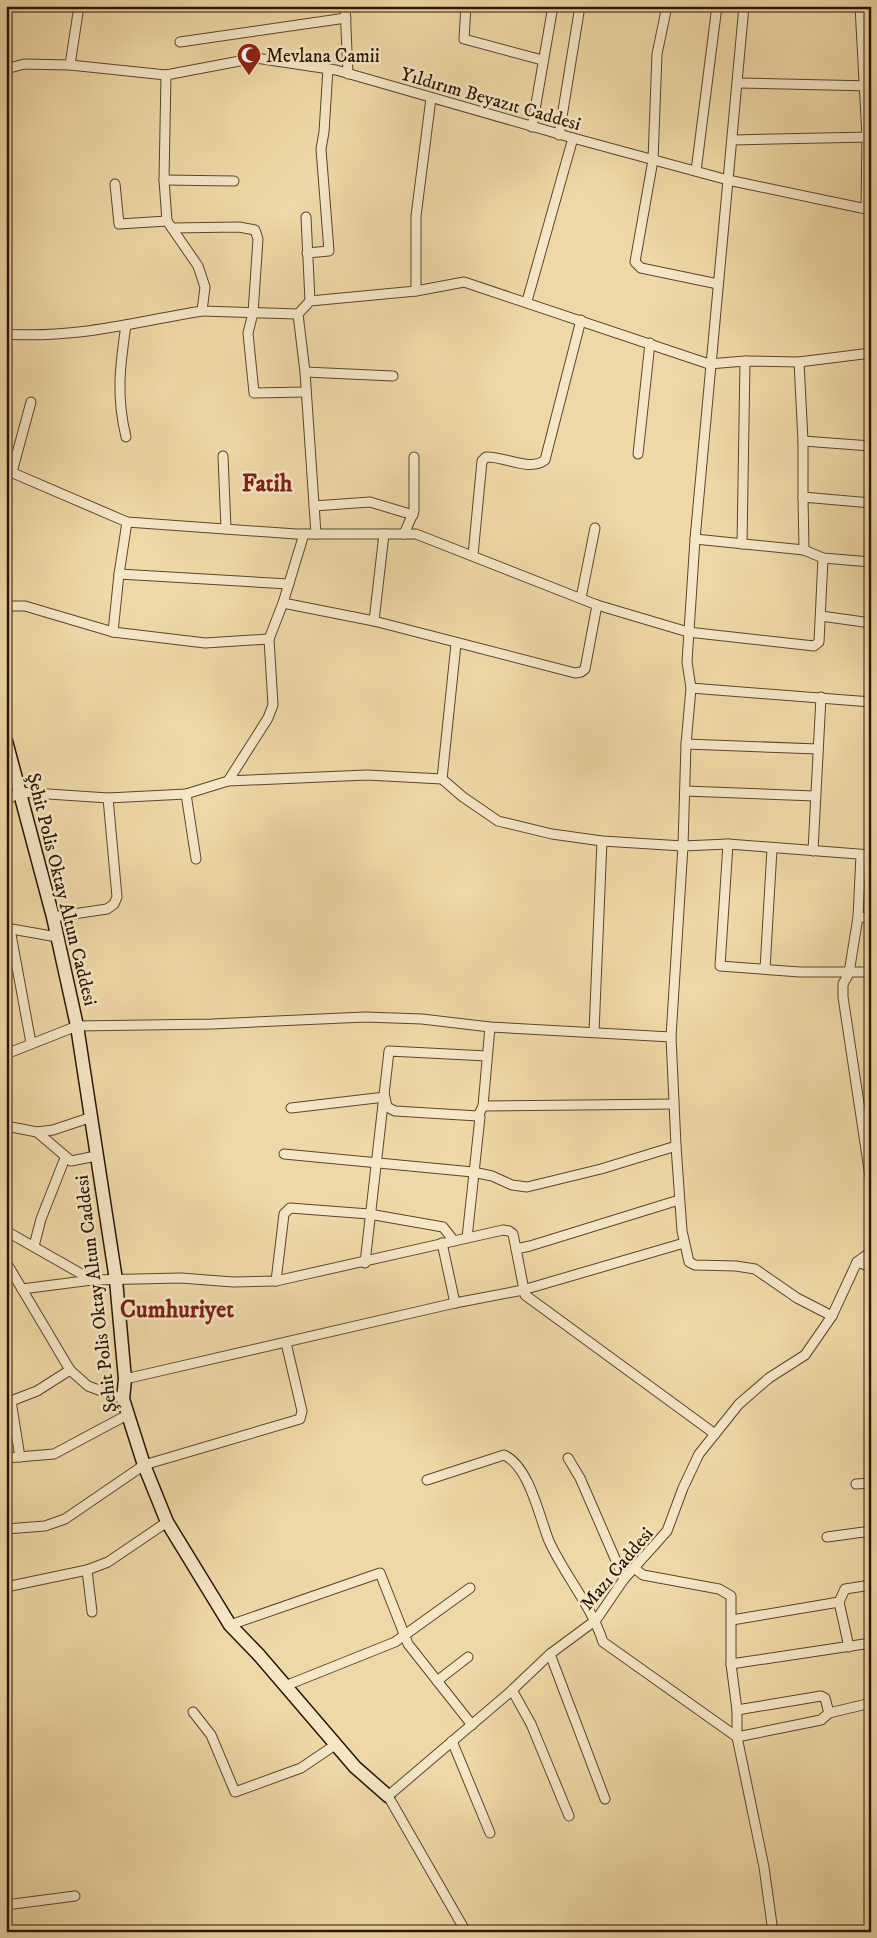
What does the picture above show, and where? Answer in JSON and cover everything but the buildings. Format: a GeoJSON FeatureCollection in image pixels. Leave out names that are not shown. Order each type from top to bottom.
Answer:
{"type":"FeatureCollection","features":[{"type":"Feature","properties":{"kind":"street"},"geometry":{"type":"LineString","coordinates":[[70,65],[79,6]]}},
{"type":"Feature","properties":{"kind":"street"},"geometry":{"type":"LineString","coordinates":[[345,6],[348,74]]}},
{"type":"Feature","properties":{"kind":"street"},"geometry":{"type":"LineString","coordinates":[[466,6],[464,39],[542,60]]}},
{"type":"Feature","properties":{"kind":"street"},"geometry":{"type":"LineString","coordinates":[[532,127],[542,60],[553,6]]}},
{"type":"Feature","properties":{"kind":"street"},"geometry":{"type":"LineString","coordinates":[[560,135],[580,6]]}},
{"type":"Feature","properties":{"kind":"street"},"geometry":{"type":"LineString","coordinates":[[667,6],[657,54],[653,160],[635,262],[641,268],[718,284]]}},
{"type":"Feature","properties":{"kind":"street"},"geometry":{"type":"LineString","coordinates":[[696,171],[717,6]]}},
{"type":"Feature","properties":{"kind":"street"},"geometry":{"type":"LineString","coordinates":[[744,6],[738,83],[709,364],[688,632],[687,662],[691,688],[686,744],[684,846],[671,1037],[679,1200],[684,1243],[689,1262],[695,1265],[736,1266],[755,1269],[796,1298],[832,1316]]}},
{"type":"Feature","properties":{"kind":"street"},"geometry":{"type":"LineString","coordinates":[[868,209],[868,86],[861,6],[871,7]]}},
{"type":"Feature","properties":{"kind":"street"},"geometry":{"type":"LineString","coordinates":[[180,42],[346,18]]}},
{"type":"Feature","properties":{"kind":"street","name":"Yıldırım Beyazıt Caddesi"},"geometry":{"type":"LineString","coordinates":[[6,69],[24,64],[70,65],[166,75],[256,58],[328,69],[560,135],[728,180],[868,209]]}},
{"type":"Feature","properties":{"kind":"street"},"geometry":{"type":"LineString","coordinates":[[308,253],[329,252],[321,149],[324,132],[328,69]]}},
{"type":"Feature","properties":{"kind":"street"},"geometry":{"type":"LineString","coordinates":[[166,75],[164,180],[170,224],[198,266],[205,288],[202,311]]}},
{"type":"Feature","properties":{"kind":"street"},"geometry":{"type":"LineString","coordinates":[[738,83],[868,86]]}},
{"type":"Feature","properties":{"kind":"street"},"geometry":{"type":"LineString","coordinates":[[416,291],[416,216],[431,98]]}},
{"type":"Feature","properties":{"kind":"street"},"geometry":{"type":"LineString","coordinates":[[732,140],[869,137]]}},
{"type":"Feature","properties":{"kind":"street"},"geometry":{"type":"LineString","coordinates":[[527,301],[573,138]]}},
{"type":"Feature","properties":{"kind":"street"},"geometry":{"type":"LineString","coordinates":[[164,180],[234,181]]}},
{"type":"Feature","properties":{"kind":"street"},"geometry":{"type":"LineString","coordinates":[[115,184],[119,224],[239,227],[256,230],[258,239],[253,313],[248,333],[254,393],[306,392]]}},
{"type":"Feature","properties":{"kind":"street"},"geometry":{"type":"LineString","coordinates":[[306,217],[310,301]]}},
{"type":"Feature","properties":{"kind":"street"},"geometry":{"type":"LineString","coordinates":[[6,334],[66,335],[202,311],[298,314],[310,301],[416,291],[464,282],[527,301],[709,364],[745,361],[799,362],[871,353]]}},
{"type":"Feature","properties":{"kind":"street"},"geometry":{"type":"LineString","coordinates":[[298,314],[305,372],[316,534]]}},
{"type":"Feature","properties":{"kind":"street"},"geometry":{"type":"LineString","coordinates":[[473,555],[482,461],[486,457],[496,456],[531,464],[540,464],[545,460],[581,320]]}},
{"type":"Feature","properties":{"kind":"street"},"geometry":{"type":"LineString","coordinates":[[126,325],[118,380],[126,437]]}},
{"type":"Feature","properties":{"kind":"street"},"geometry":{"type":"LineString","coordinates":[[638,454],[650,343]]}},
{"type":"Feature","properties":{"kind":"street"},"geometry":{"type":"LineString","coordinates":[[742,544],[745,361]]}},
{"type":"Feature","properties":{"kind":"street"},"geometry":{"type":"LineString","coordinates":[[799,362],[803,441],[804,550]]}},
{"type":"Feature","properties":{"kind":"street"},"geometry":{"type":"LineString","coordinates":[[305,372],[393,376]]}},
{"type":"Feature","properties":{"kind":"street"},"geometry":{"type":"LineString","coordinates":[[31,402],[9,471],[127,522],[304,534],[416,534],[597,605],[688,632],[814,646],[819,642],[823,558]]}},
{"type":"Feature","properties":{"kind":"street"},"geometry":{"type":"LineString","coordinates":[[803,441],[871,446]]}},
{"type":"Feature","properties":{"kind":"street"},"geometry":{"type":"LineString","coordinates":[[223,456],[226,529]]}},
{"type":"Feature","properties":{"kind":"street"},"geometry":{"type":"LineString","coordinates":[[404,534],[413,515],[414,457]]}},
{"type":"Feature","properties":{"kind":"street"},"geometry":{"type":"LineString","coordinates":[[803,497],[871,503]]}},
{"type":"Feature","properties":{"kind":"street"},"geometry":{"type":"LineString","coordinates":[[314,506],[370,502],[413,515]]}},
{"type":"Feature","properties":{"kind":"street"},"geometry":{"type":"LineString","coordinates":[[113,632],[118,574],[127,522]]}},
{"type":"Feature","properties":{"kind":"street"},"geometry":{"type":"LineString","coordinates":[[581,598],[595,528]]}},
{"type":"Feature","properties":{"kind":"street"},"geometry":{"type":"LineString","coordinates":[[228,781],[268,718],[273,705],[269,638],[283,603],[304,534]]}},
{"type":"Feature","properties":{"kind":"street"},"geometry":{"type":"LineString","coordinates":[[374,621],[384,534]]}},
{"type":"Feature","properties":{"kind":"street"},"geometry":{"type":"LineString","coordinates":[[695,539],[804,550],[823,558],[871,562]]}},
{"type":"Feature","properties":{"kind":"street"},"geometry":{"type":"LineString","coordinates":[[118,574],[289,584]]}},
{"type":"Feature","properties":{"kind":"street"},"geometry":{"type":"LineString","coordinates":[[283,603],[374,621],[532,663],[581,672],[585,669],[597,605]]}},
{"type":"Feature","properties":{"kind":"street"},"geometry":{"type":"LineString","coordinates":[[6,606],[25,606],[113,632],[205,643],[269,638]]}},
{"type":"Feature","properties":{"kind":"street"},"geometry":{"type":"LineString","coordinates":[[820,616],[871,623]]}},
{"type":"Feature","properties":{"kind":"street"},"geometry":{"type":"LineString","coordinates":[[442,779],[456,644]]}},
{"type":"Feature","properties":{"kind":"street"},"geometry":{"type":"LineString","coordinates":[[691,688],[871,702]]}},
{"type":"Feature","properties":{"kind":"street"},"geometry":{"type":"LineString","coordinates":[[813,850],[821,697]]}},
{"type":"Feature","properties":{"kind":"street","name":"Şehit Polis Oktay Altun Caddesi"},"geometry":{"type":"LineString","coordinates":[[6,741],[53,917],[77,1026],[116,1280],[125,1379],[123,1400],[144,1465],[167,1522],[230,1624],[335,1745],[388,1796]]}},
{"type":"Feature","properties":{"kind":"street"},"geometry":{"type":"LineString","coordinates":[[686,744],[818,749]]}},
{"type":"Feature","properties":{"kind":"street"},"geometry":{"type":"LineString","coordinates":[[6,801],[19,792],[108,798],[186,794],[228,781],[367,775],[442,779],[464,798],[498,820],[542,832],[602,841],[684,846],[728,844],[772,849],[871,855]]}},
{"type":"Feature","properties":{"kind":"street"},"geometry":{"type":"LineString","coordinates":[[686,791],[816,796]]}},
{"type":"Feature","properties":{"kind":"street"},"geometry":{"type":"LineString","coordinates":[[186,794],[196,859]]}},
{"type":"Feature","properties":{"kind":"street"},"geometry":{"type":"LineString","coordinates":[[53,917],[107,909],[114,904],[117,898],[108,798]]}},
{"type":"Feature","properties":{"kind":"street"},"geometry":{"type":"LineString","coordinates":[[594,1032],[602,841]]}},
{"type":"Feature","properties":{"kind":"street"},"geometry":{"type":"LineString","coordinates":[[728,844],[720,966],[849,973],[871,972]]}},
{"type":"Feature","properties":{"kind":"street"},"geometry":{"type":"LineString","coordinates":[[764,969],[772,849]]}},
{"type":"Feature","properties":{"kind":"street"},"geometry":{"type":"LineString","coordinates":[[861,855],[858,917],[849,973],[843,984],[842,997],[871,1183]]}},
{"type":"Feature","properties":{"kind":"street"},"geometry":{"type":"LineString","coordinates":[[858,917],[871,918]]}},
{"type":"Feature","properties":{"kind":"street"},"geometry":{"type":"LineString","coordinates":[[31,1043],[8,928],[57,937]]}},
{"type":"Feature","properties":{"kind":"street"},"geometry":{"type":"LineString","coordinates":[[6,1054],[77,1026],[213,1024],[365,1017],[422,1019],[490,1027],[671,1037]]}},
{"type":"Feature","properties":{"kind":"street"},"geometry":{"type":"LineString","coordinates":[[466,1238],[480,1117],[478,1116],[483,1106],[490,1027]]}},
{"type":"Feature","properties":{"kind":"street"},"geometry":{"type":"LineString","coordinates":[[365,1263],[389,1051],[487,1056]]}},
{"type":"Feature","properties":{"kind":"street"},"geometry":{"type":"LineString","coordinates":[[291,1108],[385,1097]]}},
{"type":"Feature","properties":{"kind":"street"},"geometry":{"type":"LineString","coordinates":[[385,1097],[387,1107],[395,1111],[478,1116]]}},
{"type":"Feature","properties":{"kind":"street"},"geometry":{"type":"LineString","coordinates":[[483,1106],[674,1104]]}},
{"type":"Feature","properties":{"kind":"street"},"geometry":{"type":"LineString","coordinates":[[6,1126],[37,1132],[53,1130],[92,1116]]}},
{"type":"Feature","properties":{"kind":"street"},"geometry":{"type":"LineString","coordinates":[[37,1132],[65,1158],[71,1161],[96,1156]]}},
{"type":"Feature","properties":{"kind":"street"},"geometry":{"type":"LineString","coordinates":[[284,1154],[473,1172],[492,1176],[512,1185],[527,1187],[601,1169],[676,1146]]}},
{"type":"Feature","properties":{"kind":"street"},"geometry":{"type":"LineString","coordinates":[[34,1246],[44,1211],[65,1158]]}},
{"type":"Feature","properties":{"kind":"street"},"geometry":{"type":"LineString","coordinates":[[516,1249],[554,1240],[679,1200]]}},
{"type":"Feature","properties":{"kind":"street"},"geometry":{"type":"LineString","coordinates":[[276,1282],[284,1214],[288,1210],[370,1214],[444,1227],[454,1241]]}},
{"type":"Feature","properties":{"kind":"street"},"geometry":{"type":"LineString","coordinates":[[6,1231],[92,1280]]}},
{"type":"Feature","properties":{"kind":"street"},"geometry":{"type":"LineString","coordinates":[[22,1289],[92,1280],[181,1278],[233,1282],[276,1282],[365,1263],[442,1243],[509,1231],[513,1234],[525,1294],[715,1434]]}},
{"type":"Feature","properties":{"kind":"street"},"geometry":{"type":"LineString","coordinates":[[442,1243],[455,1303]]}},
{"type":"Feature","properties":{"kind":"street"},"geometry":{"type":"LineString","coordinates":[[125,1379],[455,1303],[523,1290],[684,1243]]}},
{"type":"Feature","properties":{"kind":"street","name":"Mazı Caddesi"},"geometry":{"type":"LineString","coordinates":[[388,1796],[512,1690],[550,1654],[596,1620],[624,1579],[668,1531],[683,1488],[699,1454],[738,1404],[769,1378],[806,1355],[832,1316],[858,1262],[871,1252]]}},
{"type":"Feature","properties":{"kind":"street"},"geometry":{"type":"LineString","coordinates":[[6,1262],[70,1370],[88,1386],[123,1400]]}},
{"type":"Feature","properties":{"kind":"street"},"geometry":{"type":"LineString","coordinates":[[858,1262],[871,1268]]}},
{"type":"Feature","properties":{"kind":"street"},"geometry":{"type":"LineString","coordinates":[[6,1528],[45,1526],[65,1519],[144,1465],[300,1419],[302,1411],[286,1343]]}},
{"type":"Feature","properties":{"kind":"street"},"geometry":{"type":"LineString","coordinates":[[20,1457],[8,1401],[37,1391],[70,1370]]}},
{"type":"Feature","properties":{"kind":"street"},"geometry":{"type":"LineString","coordinates":[[6,1458],[54,1454],[127,1415]]}},
{"type":"Feature","properties":{"kind":"street"},"geometry":{"type":"LineString","coordinates":[[427,1480],[504,1455],[513,1459],[524,1475],[550,1542],[596,1620],[603,1642],[737,1737],[821,1720],[829,1713],[871,1703]]}},
{"type":"Feature","properties":{"kind":"street"},"geometry":{"type":"LineString","coordinates":[[568,1458],[580,1478],[624,1579]]}},
{"type":"Feature","properties":{"kind":"street"},"geometry":{"type":"LineString","coordinates":[[856,1484],[871,1483]]}},
{"type":"Feature","properties":{"kind":"street"},"geometry":{"type":"LineString","coordinates":[[6,1587],[87,1570],[108,1562],[167,1522]]}},
{"type":"Feature","properties":{"kind":"street"},"geometry":{"type":"LineString","coordinates":[[827,1537],[871,1531]]}},
{"type":"Feature","properties":{"kind":"street"},"geometry":{"type":"LineString","coordinates":[[634,1568],[643,1575],[726,1592],[731,1596],[731,1664],[737,1710],[737,1737],[764,1867],[773,1932]]}},
{"type":"Feature","properties":{"kind":"street"},"geometry":{"type":"LineString","coordinates":[[87,1570],[92,1612]]}},
{"type":"Feature","properties":{"kind":"street"},"geometry":{"type":"LineString","coordinates":[[230,1624],[380,1574],[408,1644],[472,1725]]}},
{"type":"Feature","properties":{"kind":"street"},"geometry":{"type":"LineString","coordinates":[[849,1647],[839,1602],[845,1589],[871,1586]]}},
{"type":"Feature","properties":{"kind":"street"},"geometry":{"type":"LineString","coordinates":[[285,1686],[405,1636],[470,1588]]}},
{"type":"Feature","properties":{"kind":"street"},"geometry":{"type":"LineString","coordinates":[[732,1620],[839,1602]]}},
{"type":"Feature","properties":{"kind":"street"},"geometry":{"type":"LineString","coordinates":[[731,1664],[871,1643]]}},
{"type":"Feature","properties":{"kind":"street"},"geometry":{"type":"LineString","coordinates":[[550,1654],[605,1799]]}},
{"type":"Feature","properties":{"kind":"street"},"geometry":{"type":"LineString","coordinates":[[437,1681],[468,1657]]}},
{"type":"Feature","properties":{"kind":"street"},"geometry":{"type":"LineString","coordinates":[[512,1690],[531,1724],[569,1816]]}},
{"type":"Feature","properties":{"kind":"street"},"geometry":{"type":"LineString","coordinates":[[737,1710],[821,1696],[825,1698],[829,1713]]}},
{"type":"Feature","properties":{"kind":"street"},"geometry":{"type":"LineString","coordinates":[[193,1712],[211,1735],[235,1792],[301,1768],[335,1745]]}},
{"type":"Feature","properties":{"kind":"street"},"geometry":{"type":"LineString","coordinates":[[452,1741],[490,1833]]}},
{"type":"Feature","properties":{"kind":"street"},"geometry":{"type":"LineString","coordinates":[[388,1796],[466,1932]]}},
{"type":"Feature","properties":{"kind":"street"},"geometry":{"type":"LineString","coordinates":[[6,1905],[75,1896]]}},
{"type":"Feature","properties":{"kind":"place","name":"Mevlana Camii"},"geometry":{"type":"Point","coordinates":[249,76]}},
{"type":"Feature","properties":{"kind":"district","name":"Fatih"},"geometry":{"type":"Point","coordinates":[267,483]}},
{"type":"Feature","properties":{"kind":"district","name":"Cumhuriyet"},"geometry":{"type":"Point","coordinates":[177,1309]}}]}
